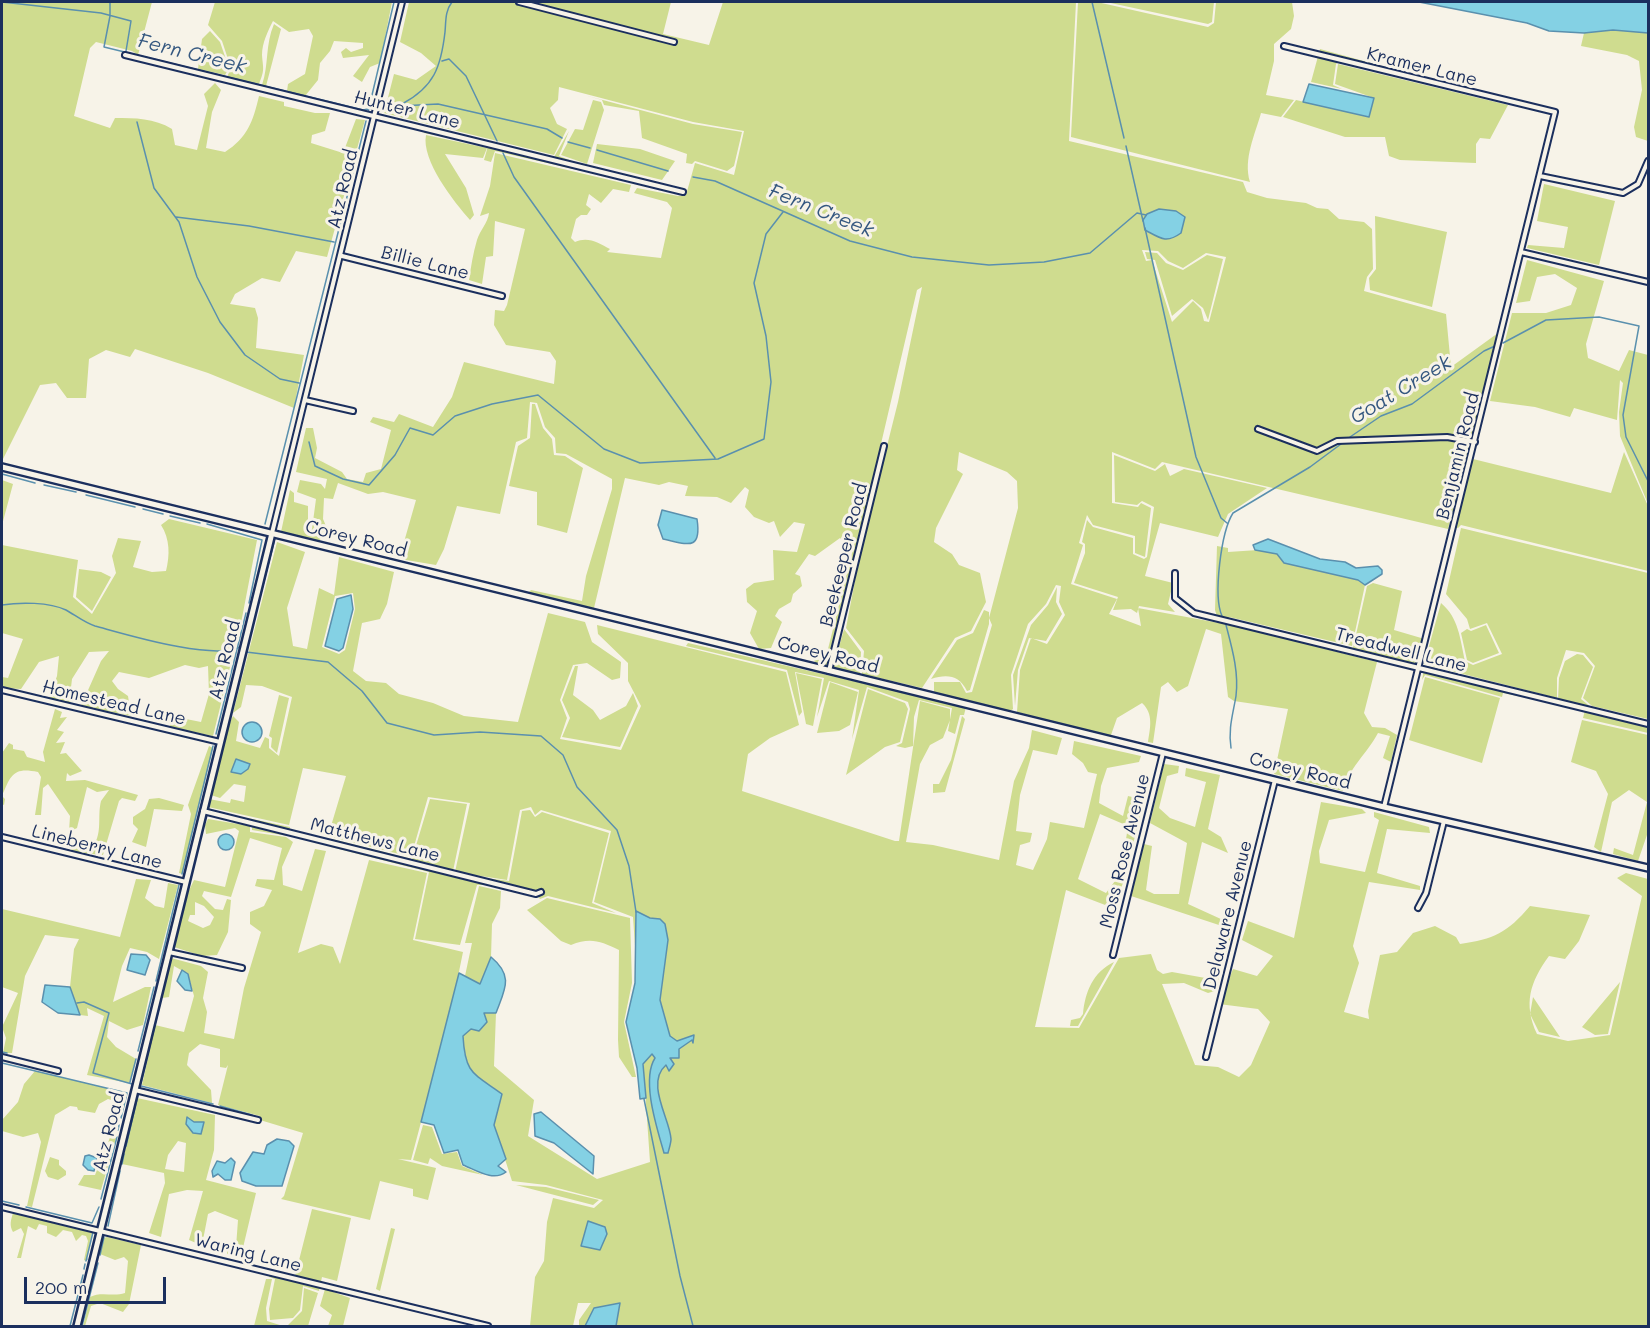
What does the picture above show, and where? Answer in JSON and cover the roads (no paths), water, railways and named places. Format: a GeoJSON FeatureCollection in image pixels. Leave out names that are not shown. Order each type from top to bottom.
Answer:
{"type":"FeatureCollection","features":[{"type":"Feature","properties":{"kind":"street","name":"Atz Road"},"geometry":{"type":"LineString","coordinates":[[77,1326],[342,256],[402,2]]}},
{"type":"Feature","properties":{"kind":"street"},"geometry":{"type":"LineString","coordinates":[[519,2],[674,42]]}},
{"type":"Feature","properties":{"kind":"street","name":"Kramer Lane"},"geometry":{"type":"LineString","coordinates":[[1284,46],[1555,112]]}},
{"type":"Feature","properties":{"kind":"street","name":"Hunter Lane"},"geometry":{"type":"LineString","coordinates":[[125,55],[683,192]]}},
{"type":"Feature","properties":{"kind":"street","name":"Benjamin Road"},"geometry":{"type":"LineString","coordinates":[[1384,807],[1555,112]]}},
{"type":"Feature","properties":{"kind":"street"},"geometry":{"type":"LineString","coordinates":[[1540,176],[1623,193],[1638,184],[1648,161]]}},
{"type":"Feature","properties":{"kind":"street"},"geometry":{"type":"LineString","coordinates":[[1521,252],[1648,282]]}},
{"type":"Feature","properties":{"kind":"street","name":"Billie Lane"},"geometry":{"type":"LineString","coordinates":[[342,256],[502,296]]}},
{"type":"Feature","properties":{"kind":"street"},"geometry":{"type":"LineString","coordinates":[[305,400],[353,411]]}},
{"type":"Feature","properties":{"kind":"street"},"geometry":{"type":"LineString","coordinates":[[1258,429],[1317,451],[1337,441],[1447,437],[1475,442]]}},
{"type":"Feature","properties":{"kind":"street","name":"Beekeeper Road"},"geometry":{"type":"LineString","coordinates":[[829,671],[885,446]]}},
{"type":"Feature","properties":{"kind":"street","name":"Corey Road"},"geometry":{"type":"LineString","coordinates":[[2,467],[1384,807],[1648,868]]}},
{"type":"Feature","properties":{"kind":"street","name":"Treadwell Lane"},"geometry":{"type":"LineString","coordinates":[[1174,573],[1176,598],[1194,613],[1648,724]]}},
{"type":"Feature","properties":{"kind":"street","name":"Homestead Lane"},"geometry":{"type":"LineString","coordinates":[[2,690],[220,742]]}},
{"type":"Feature","properties":{"kind":"street","name":"Moss Rose Avenue"},"geometry":{"type":"LineString","coordinates":[[1113,955],[1163,753]]}},
{"type":"Feature","properties":{"kind":"street","name":"Delaware Avenue"},"geometry":{"type":"LineString","coordinates":[[1206,1057],[1275,780]]}},
{"type":"Feature","properties":{"kind":"street","name":"Matthews Lane"},"geometry":{"type":"LineString","coordinates":[[203,811],[536,894],[541,892]]}},
{"type":"Feature","properties":{"kind":"street"},"geometry":{"type":"LineString","coordinates":[[1418,908],[1426,893],[1444,820]]}},
{"type":"Feature","properties":{"kind":"street","name":"Lineberry Lane"},"geometry":{"type":"LineString","coordinates":[[2,837],[186,882]]}},
{"type":"Feature","properties":{"kind":"street"},"geometry":{"type":"LineString","coordinates":[[169,952],[242,968]]}},
{"type":"Feature","properties":{"kind":"street"},"geometry":{"type":"LineString","coordinates":[[2,1058],[58,1071]]}},
{"type":"Feature","properties":{"kind":"street"},"geometry":{"type":"LineString","coordinates":[[135,1090],[258,1120]]}},
{"type":"Feature","properties":{"kind":"street","name":"Waring Lane"},"geometry":{"type":"LineString","coordinates":[[2,1207],[488,1326]]}},
{"type":"Feature","properties":{"kind":"water"},"geometry":{"type":"Polygon","coordinates":[[[1419,2],[1648,2],[1648,33],[1613,30],[1584,33],[1549,31],[1527,23],[1419,2]]]}},
{"type":"Feature","properties":{"kind":"water"},"geometry":{"type":"Polygon","coordinates":[[[1309,84],[1374,98],[1369,117],[1303,102],[1309,84]]]}},
{"type":"Feature","properties":{"kind":"water"},"geometry":{"type":"Polygon","coordinates":[[[1159,209],[1176,211],[1185,217],[1181,233],[1167,239],[1145,230],[1143,220],[1147,214],[1159,209]]]}},
{"type":"Feature","properties":{"kind":"water"},"geometry":{"type":"Polygon","coordinates":[[[662,510],[697,519],[698,530],[695,541],[686,544],[663,539],[658,525],[662,510]]]}},
{"type":"Feature","properties":{"kind":"water"},"geometry":{"type":"Polygon","coordinates":[[[1268,539],[1320,559],[1345,562],[1356,568],[1378,566],[1382,574],[1365,585],[1358,580],[1284,563],[1277,554],[1255,550],[1253,545],[1268,539]]]}},
{"type":"Feature","properties":{"kind":"water"},"geometry":{"type":"Polygon","coordinates":[[[351,595],[353,609],[343,648],[339,651],[325,646],[337,599],[351,595]]]}},
{"type":"Feature","properties":{"kind":"water"},"geometry":{"type":"Polygon","coordinates":[[[252,722],[259,725],[262,732],[259,739],[252,742],[245,739],[242,732],[245,725],[252,722]]]}},
{"type":"Feature","properties":{"kind":"water"},"geometry":{"type":"Polygon","coordinates":[[[236,759],[250,764],[248,769],[241,774],[231,772],[236,759]]]}},
{"type":"Feature","properties":{"kind":"water"},"geometry":{"type":"Polygon","coordinates":[[[223,834],[229,834],[234,842],[232,848],[223,850],[218,845],[218,839],[223,834]]]}},
{"type":"Feature","properties":{"kind":"water"},"geometry":{"type":"Polygon","coordinates":[[[636,911],[650,918],[660,919],[665,924],[668,940],[660,1000],[670,1036],[677,1041],[694,1035],[693,1043],[692,1040],[679,1049],[679,1058],[670,1058],[674,1064],[669,1071],[666,1065],[658,1081],[660,1101],[670,1131],[668,1153],[664,1153],[650,1091],[651,1067],[655,1058],[652,1054],[643,1064],[646,1098],[640,1099],[637,1068],[626,1022],[635,983],[636,911]]]}},
{"type":"Feature","properties":{"kind":"water"},"geometry":{"type":"Polygon","coordinates":[[[131,954],[146,955],[150,960],[145,975],[127,970],[131,954]]]}},
{"type":"Feature","properties":{"kind":"water"},"geometry":{"type":"Polygon","coordinates":[[[491,957],[503,970],[505,977],[502,997],[496,1013],[484,1013],[487,1022],[479,1031],[471,1029],[463,1036],[466,1058],[472,1071],[502,1094],[494,1125],[506,1159],[498,1166],[506,1172],[496,1176],[484,1174],[463,1165],[458,1150],[444,1153],[434,1125],[421,1122],[459,973],[480,984],[491,957]]]}},
{"type":"Feature","properties":{"kind":"water"},"geometry":{"type":"Polygon","coordinates":[[[182,970],[188,974],[192,991],[185,990],[177,981],[182,970]]]}},
{"type":"Feature","properties":{"kind":"water"},"geometry":{"type":"Polygon","coordinates":[[[45,985],[70,987],[80,1015],[58,1013],[42,1002],[45,985]]]}},
{"type":"Feature","properties":{"kind":"water"},"geometry":{"type":"Polygon","coordinates":[[[541,1112],[594,1156],[593,1174],[554,1143],[535,1136],[534,1114],[541,1112]]]}},
{"type":"Feature","properties":{"kind":"water"},"geometry":{"type":"Polygon","coordinates":[[[187,1117],[194,1122],[204,1122],[201,1134],[193,1133],[186,1124],[187,1117]]]}},
{"type":"Feature","properties":{"kind":"water"},"geometry":{"type":"Polygon","coordinates":[[[277,1139],[289,1141],[294,1146],[282,1186],[256,1186],[242,1181],[240,1173],[253,1152],[264,1154],[267,1145],[277,1139]]]}},
{"type":"Feature","properties":{"kind":"water"},"geometry":{"type":"Polygon","coordinates":[[[85,1156],[97,1158],[94,1171],[88,1170],[83,1165],[85,1156]]]}},
{"type":"Feature","properties":{"kind":"water"},"geometry":{"type":"Polygon","coordinates":[[[231,1158],[235,1162],[231,1180],[225,1180],[218,1174],[213,1177],[212,1171],[217,1161],[225,1163],[231,1158]]]}},
{"type":"Feature","properties":{"kind":"water"},"geometry":{"type":"Polygon","coordinates":[[[588,1221],[605,1227],[607,1234],[600,1250],[581,1246],[588,1221]]]}},
{"type":"Feature","properties":{"kind":"water"},"geometry":{"type":"Polygon","coordinates":[[[620,1303],[616,1326],[585,1326],[594,1308],[620,1303]]]}},
{"type":"Feature","properties":{"kind":"waterway","name":"Fern Creek"},"geometry":{"type":"LineString","coordinates":[[2,2],[101,13],[131,21],[126,51]]}},
{"type":"Feature","properties":{"kind":"waterway"},"geometry":{"type":"LineString","coordinates":[[104,47],[110,16],[110,2]]}},
{"type":"Feature","properties":{"kind":"waterway"},"geometry":{"type":"LineString","coordinates":[[368,112],[394,2]]}},
{"type":"Feature","properties":{"kind":"waterway","name":"Fern Creek"},"geometry":{"type":"LineString","coordinates":[[402,104],[422,90],[434,75],[441,56],[447,13],[452,2]]}},
{"type":"Feature","properties":{"kind":"waterway","name":"Fern Creek"},"geometry":{"type":"LineString","coordinates":[[1092,2],[1124,138]]}},
{"type":"Feature","properties":{"kind":"waterway","name":"Fern Creek"},"geometry":{"type":"LineString","coordinates":[[104,47],[363,110],[373,108]]}},
{"type":"Feature","properties":{"kind":"waterway"},"geometry":{"type":"LineString","coordinates":[[442,61],[449,59],[466,76],[497,141]]}},
{"type":"Feature","properties":{"kind":"waterway","name":"Fern Creek"},"geometry":{"type":"LineString","coordinates":[[381,107],[438,104],[547,129],[562,138]]}},
{"type":"Feature","properties":{"kind":"waterway"},"geometry":{"type":"LineString","coordinates":[[265,524],[366,121]]}},
{"type":"Feature","properties":{"kind":"waterway"},"geometry":{"type":"LineString","coordinates":[[137,122],[154,188],[179,222],[197,277],[220,322],[245,355],[280,379],[299,383]]}},
{"type":"Feature","properties":{"kind":"waterway","name":"Fern Creek"},"geometry":{"type":"LineString","coordinates":[[568,142],[590,148]]}},
{"type":"Feature","properties":{"kind":"waterway","name":"Fern Creek"},"geometry":{"type":"LineString","coordinates":[[1126,146],[1143,221]]}},
{"type":"Feature","properties":{"kind":"waterway","name":"Fern Creek"},"geometry":{"type":"LineString","coordinates":[[597,150],[668,171]]}},
{"type":"Feature","properties":{"kind":"waterway"},"geometry":{"type":"LineString","coordinates":[[503,153],[514,177],[715,458]]}},
{"type":"Feature","properties":{"kind":"waterway","name":"Fern Creek"},"geometry":{"type":"LineString","coordinates":[[693,177],[715,181],[850,241],[912,257],[989,265],[1044,262],[1090,253],[1137,213],[1146,215]]}},
{"type":"Feature","properties":{"kind":"waterway"},"geometry":{"type":"LineString","coordinates":[[309,442],[315,466],[343,479],[369,485],[395,455],[410,428],[433,435],[455,416],[492,404],[538,395],[604,449],[640,463],[718,459],[764,439],[771,382],[766,336],[754,283],[766,234],[783,212]]}},
{"type":"Feature","properties":{"kind":"waterway"},"geometry":{"type":"LineString","coordinates":[[176,217],[249,226],[334,242]]}},
{"type":"Feature","properties":{"kind":"waterway","name":"Fern Creek"},"geometry":{"type":"LineString","coordinates":[[1145,228],[1196,457],[1221,518],[1227,523]]}},
{"type":"Feature","properties":{"kind":"waterway","name":"Goat Creek"},"geometry":{"type":"LineString","coordinates":[[1503,343],[1546,320],[1599,317],[1639,326],[1623,415],[1626,437],[1648,481]]}},
{"type":"Feature","properties":{"kind":"waterway","name":"Goat Creek"},"geometry":{"type":"LineString","coordinates":[[1350,437],[1381,416],[1412,404],[1484,351],[1495,346]]}},
{"type":"Feature","properties":{"kind":"waterway","name":"Goat Creek"},"geometry":{"type":"LineString","coordinates":[[1222,616],[1219,607],[1218,580],[1225,534],[1233,513],[1310,467],[1341,444]]}},
{"type":"Feature","properties":{"kind":"waterway"},"geometry":{"type":"LineString","coordinates":[[2,474],[35,483]]}},
{"type":"Feature","properties":{"kind":"waterway"},"geometry":{"type":"LineString","coordinates":[[44,485],[76,492]]}},
{"type":"Feature","properties":{"kind":"waterway"},"geometry":{"type":"LineString","coordinates":[[86,495],[135,507]]}},
{"type":"Feature","properties":{"kind":"waterway"},"geometry":{"type":"LineString","coordinates":[[143,509],[163,514]]}},
{"type":"Feature","properties":{"kind":"waterway"},"geometry":{"type":"LineString","coordinates":[[170,516],[200,523]]}},
{"type":"Feature","properties":{"kind":"waterway"},"geometry":{"type":"LineString","coordinates":[[207,524],[262,540],[249,603]]}},
{"type":"Feature","properties":{"kind":"waterway"},"geometry":{"type":"LineString","coordinates":[[231,712],[274,542]]}},
{"type":"Feature","properties":{"kind":"waterway"},"geometry":{"type":"LineString","coordinates":[[2,605],[26,603],[51,605],[66,610],[95,626],[190,649],[210,651],[240,647]]}},
{"type":"Feature","properties":{"kind":"waterway"},"geometry":{"type":"LineString","coordinates":[[216,734],[246,613]]}},
{"type":"Feature","properties":{"kind":"waterway","name":"Goat Creek"},"geometry":{"type":"LineString","coordinates":[[1226,625],[1237,678],[1230,728],[1231,748]]}},
{"type":"Feature","properties":{"kind":"waterway"},"geometry":{"type":"LineString","coordinates":[[246,652],[328,662],[362,691],[387,723],[434,735],[480,732],[541,736],[563,755],[577,787],[617,830],[629,866],[636,912]]}},
{"type":"Feature","properties":{"kind":"waterway"},"geometry":{"type":"LineString","coordinates":[[182,874],[213,746]]}},
{"type":"Feature","properties":{"kind":"waterway"},"geometry":{"type":"LineString","coordinates":[[156,981],[179,885]]}},
{"type":"Feature","properties":{"kind":"waterway"},"geometry":{"type":"LineString","coordinates":[[161,998],[171,957]]}},
{"type":"Feature","properties":{"kind":"waterway"},"geometry":{"type":"LineString","coordinates":[[138,1051],[154,987]]}},
{"type":"Feature","properties":{"kind":"waterway"},"geometry":{"type":"LineString","coordinates":[[77,1003],[84,1002],[109,1013],[93,1073],[132,1084]]}},
{"type":"Feature","properties":{"kind":"waterway"},"geometry":{"type":"LineString","coordinates":[[140,1087],[160,1004]]}},
{"type":"Feature","properties":{"kind":"waterway"},"geometry":{"type":"LineString","coordinates":[[2,1052],[7,1053]]}},
{"type":"Feature","properties":{"kind":"waterway"},"geometry":{"type":"LineString","coordinates":[[130,1082],[136,1059]]}},
{"type":"Feature","properties":{"kind":"waterway"},"geometry":{"type":"LineString","coordinates":[[2,1063],[127,1093],[121,1118]]}},
{"type":"Feature","properties":{"kind":"waterway"},"geometry":{"type":"LineString","coordinates":[[141,1086],[213,1104]]}},
{"type":"Feature","properties":{"kind":"waterway"},"geometry":{"type":"LineString","coordinates":[[126,1146],[138,1095]]}},
{"type":"Feature","properties":{"kind":"waterway"},"geometry":{"type":"LineString","coordinates":[[644,1099],[680,1276],[693,1326]]}},
{"type":"Feature","properties":{"kind":"waterway"},"geometry":{"type":"LineString","coordinates":[[220,1106],[252,1115]]}},
{"type":"Feature","properties":{"kind":"waterway"},"geometry":{"type":"LineString","coordinates":[[118,1130],[119,1125]]}},
{"type":"Feature","properties":{"kind":"waterway"},"geometry":{"type":"LineString","coordinates":[[101,1199],[117,1137]]}},
{"type":"Feature","properties":{"kind":"waterway"},"geometry":{"type":"LineString","coordinates":[[122,1164],[124,1154]]}},
{"type":"Feature","properties":{"kind":"waterway"},"geometry":{"type":"LineString","coordinates":[[108,1226],[120,1171]]}},
{"type":"Feature","properties":{"kind":"waterway"},"geometry":{"type":"LineString","coordinates":[[2,1201],[19,1205]]}},
{"type":"Feature","properties":{"kind":"waterway"},"geometry":{"type":"LineString","coordinates":[[26,1207],[92,1223],[99,1207]]}},
{"type":"Feature","properties":{"kind":"waterway"},"geometry":{"type":"LineString","coordinates":[[87,1259],[86,1261],[93,1232]]}},
{"type":"Feature","properties":{"kind":"waterway"},"geometry":{"type":"LineString","coordinates":[[100,1255],[104,1237]]}},
{"type":"Feature","properties":{"kind":"waterway"},"geometry":{"type":"LineString","coordinates":[[82,1326],[98,1263]]}},
{"type":"Feature","properties":{"kind":"waterway"},"geometry":{"type":"LineString","coordinates":[[84,1269],[85,1264]]}},
{"type":"Feature","properties":{"kind":"waterway"},"geometry":{"type":"LineString","coordinates":[[70,1326],[83,1275]]}}]}
